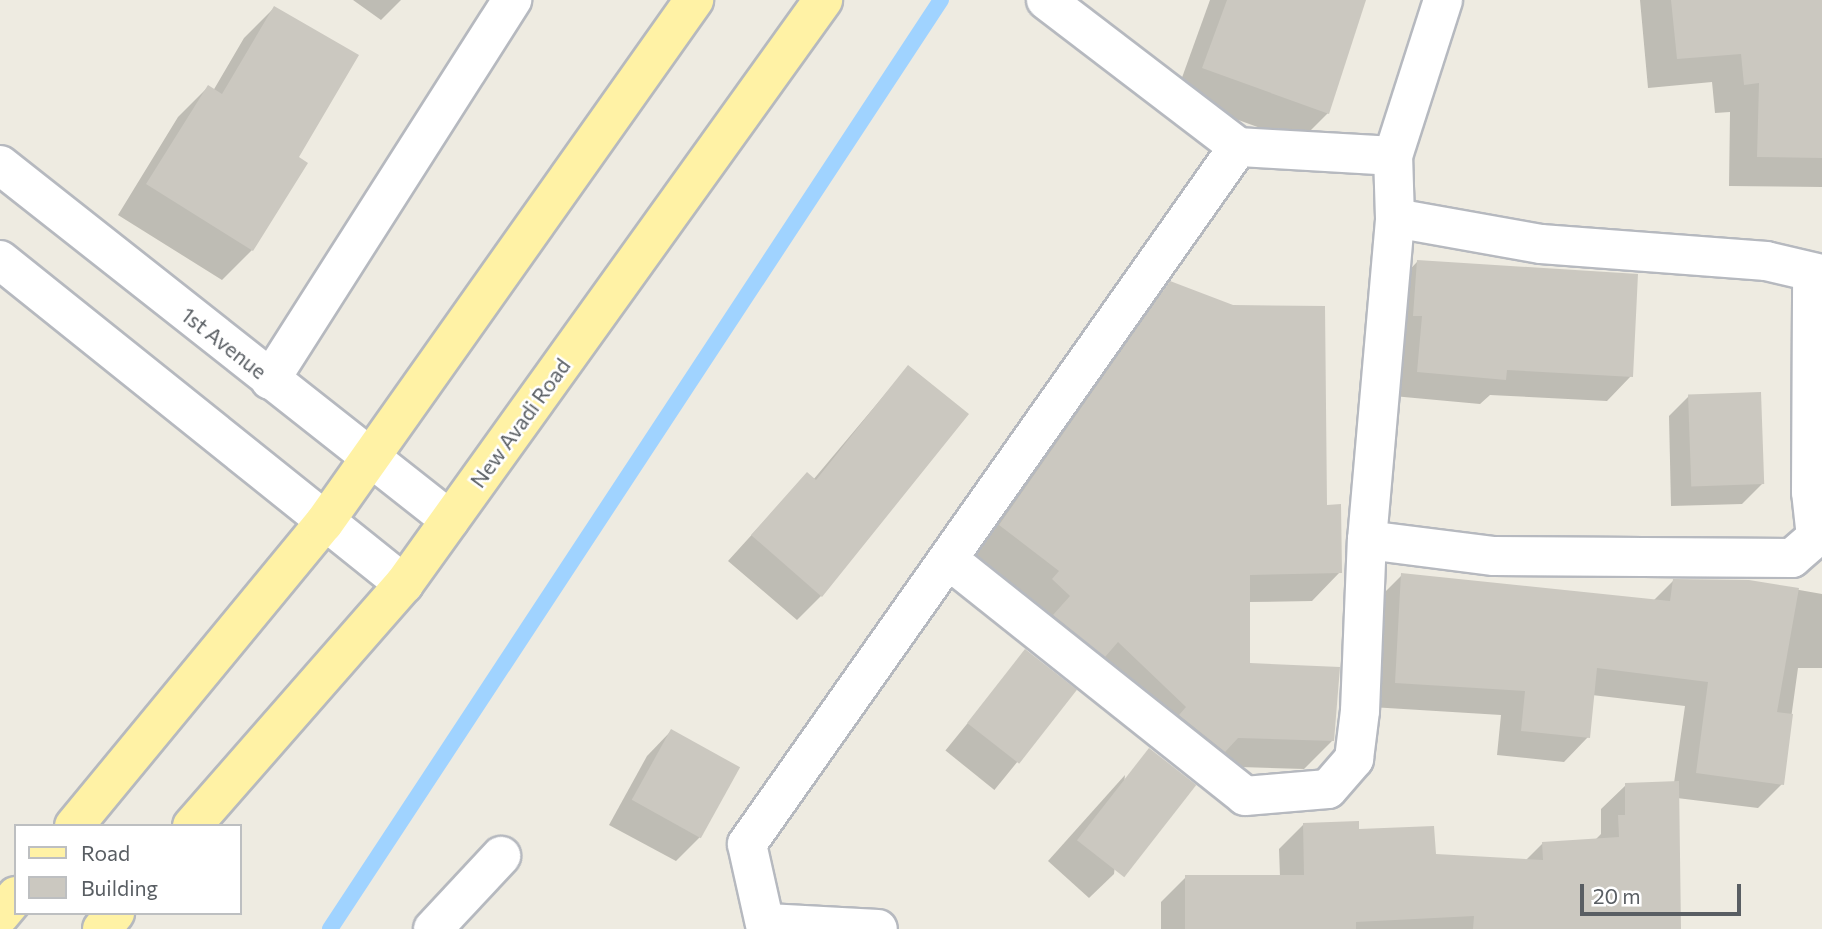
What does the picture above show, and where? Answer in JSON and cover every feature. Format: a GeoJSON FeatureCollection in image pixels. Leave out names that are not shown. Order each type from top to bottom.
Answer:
{"type":"FeatureCollection","features":[{"type":"Feature","properties":{"kind":"main road"},"geometry":{"type":"LineString","coordinates":[[76,824],[324,523],[694,0]]}},
{"type":"Feature","properties":{"kind":"main road","name":"New Avadi Road"},"geometry":{"type":"LineString","coordinates":[[194,824],[404,584],[823,0]]}},
{"type":"Feature","properties":{"kind":"main road"},"geometry":{"type":"LineString","coordinates":[[0,915],[14,898]]}},
{"type":"Feature","properties":{"kind":"main road"},"geometry":{"type":"LineString","coordinates":[[102,929],[113,915]]}},
{"type":"Feature","properties":{"kind":"street"},"geometry":{"type":"LineString","coordinates":[[270,380],[512,0]]}},
{"type":"Feature","properties":{"kind":"street"},"geometry":{"type":"LineString","coordinates":[[1046,0],[1238,147],[1394,156]]}},
{"type":"Feature","properties":{"kind":"street"},"geometry":{"type":"LineString","coordinates":[[950,561],[1245,796],[1328,789],[1354,759],[1360,711],[1367,540],[1395,218],[1394,156],[1443,0]]}},
{"type":"Feature","properties":{"kind":"street"},"geometry":{"type":"LineString","coordinates":[[878,929],[766,926],[747,844],[950,561],[1238,147]]}},
{"type":"Feature","properties":{"kind":"street","name":"1st Avenue"},"geometry":{"type":"LineString","coordinates":[[0,165],[450,520]]}},
{"type":"Feature","properties":{"kind":"street"},"geometry":{"type":"LineString","coordinates":[[1367,540],[1494,556],[1792,558],[1816,537],[1811,492],[1817,274],[1766,261],[1541,244],[1395,218]]}},
{"type":"Feature","properties":{"kind":"street"},"geometry":{"type":"LineString","coordinates":[[0,260],[201,417],[324,523],[404,584]]}},
{"type":"Feature","properties":{"kind":"street"},"geometry":{"type":"LineString","coordinates":[[433,929],[501,856]]}},
{"type":"Feature","properties":{"kind":"building"},"geometry":{"type":"Polygon","coordinates":[[[1227,0],[1366,0],[1329,114],[1202,68],[1227,0]]]}},
{"type":"Feature","properties":{"kind":"building"},"geometry":{"type":"Polygon","coordinates":[[[1671,0],[1822,0],[1822,158],[1757,157],[1759,83],[1744,85],[1741,54],[1677,59],[1671,0]]]}},
{"type":"Feature","properties":{"kind":"building"},"geometry":{"type":"Polygon","coordinates":[[[274,6],[359,55],[299,157],[308,163],[253,251],[146,184],[208,85],[222,94],[274,6]]]}},
{"type":"Feature","properties":{"kind":"building"},"geometry":{"type":"Polygon","coordinates":[[[1417,260],[1638,274],[1633,377],[1507,370],[1506,380],[1417,372],[1422,316],[1413,316],[1417,260]]]}},
{"type":"Feature","properties":{"kind":"building"},"geometry":{"type":"Polygon","coordinates":[[[1170,281],[1233,305],[1325,306],[1327,505],[1341,504],[1342,573],[1250,575],[1250,663],[1340,667],[1334,741],[1238,738],[1225,752],[1179,715],[1186,707],[1118,642],[1105,657],[1053,615],[1070,596],[1052,579],[1059,571],[999,525],[1170,281]]]}},
{"type":"Feature","properties":{"kind":"building"},"geometry":{"type":"Polygon","coordinates":[[[908,365],[969,414],[822,597],[751,535],[807,472],[816,480],[908,365]]]}},
{"type":"Feature","properties":{"kind":"building"},"geometry":{"type":"Polygon","coordinates":[[[1761,392],[1764,484],[1691,486],[1688,395],[1761,392]]]}},
{"type":"Feature","properties":{"kind":"building"},"geometry":{"type":"Polygon","coordinates":[[[1401,573],[1670,601],[1673,579],[1749,580],[1799,588],[1777,712],[1793,714],[1784,785],[1696,773],[1708,682],[1597,668],[1590,738],[1521,731],[1525,691],[1395,683],[1401,573]]]}},
{"type":"Feature","properties":{"kind":"building"},"geometry":{"type":"Polygon","coordinates":[[[1025,649],[1077,690],[1019,764],[967,723],[1025,649]]]}},
{"type":"Feature","properties":{"kind":"building"},"geometry":{"type":"Polygon","coordinates":[[[671,729],[740,767],[701,838],[632,800],[671,729]]]}},
{"type":"Feature","properties":{"kind":"building"},"geometry":{"type":"Polygon","coordinates":[[[1149,748],[1196,785],[1124,877],[1077,840],[1149,748]]]}},
{"type":"Feature","properties":{"kind":"building"},"geometry":{"type":"Polygon","coordinates":[[[1679,781],[1681,929],[1473,929],[1474,916],[1356,922],[1356,929],[1185,929],[1185,875],[1304,875],[1303,823],[1359,821],[1359,829],[1434,826],[1436,854],[1543,860],[1542,842],[1619,837],[1618,815],[1625,815],[1625,783],[1679,781]]]}},
{"type":"Feature","properties":{"kind":"waterway"},"geometry":{"type":"LineString","coordinates":[[330,929],[941,0]]}}]}
